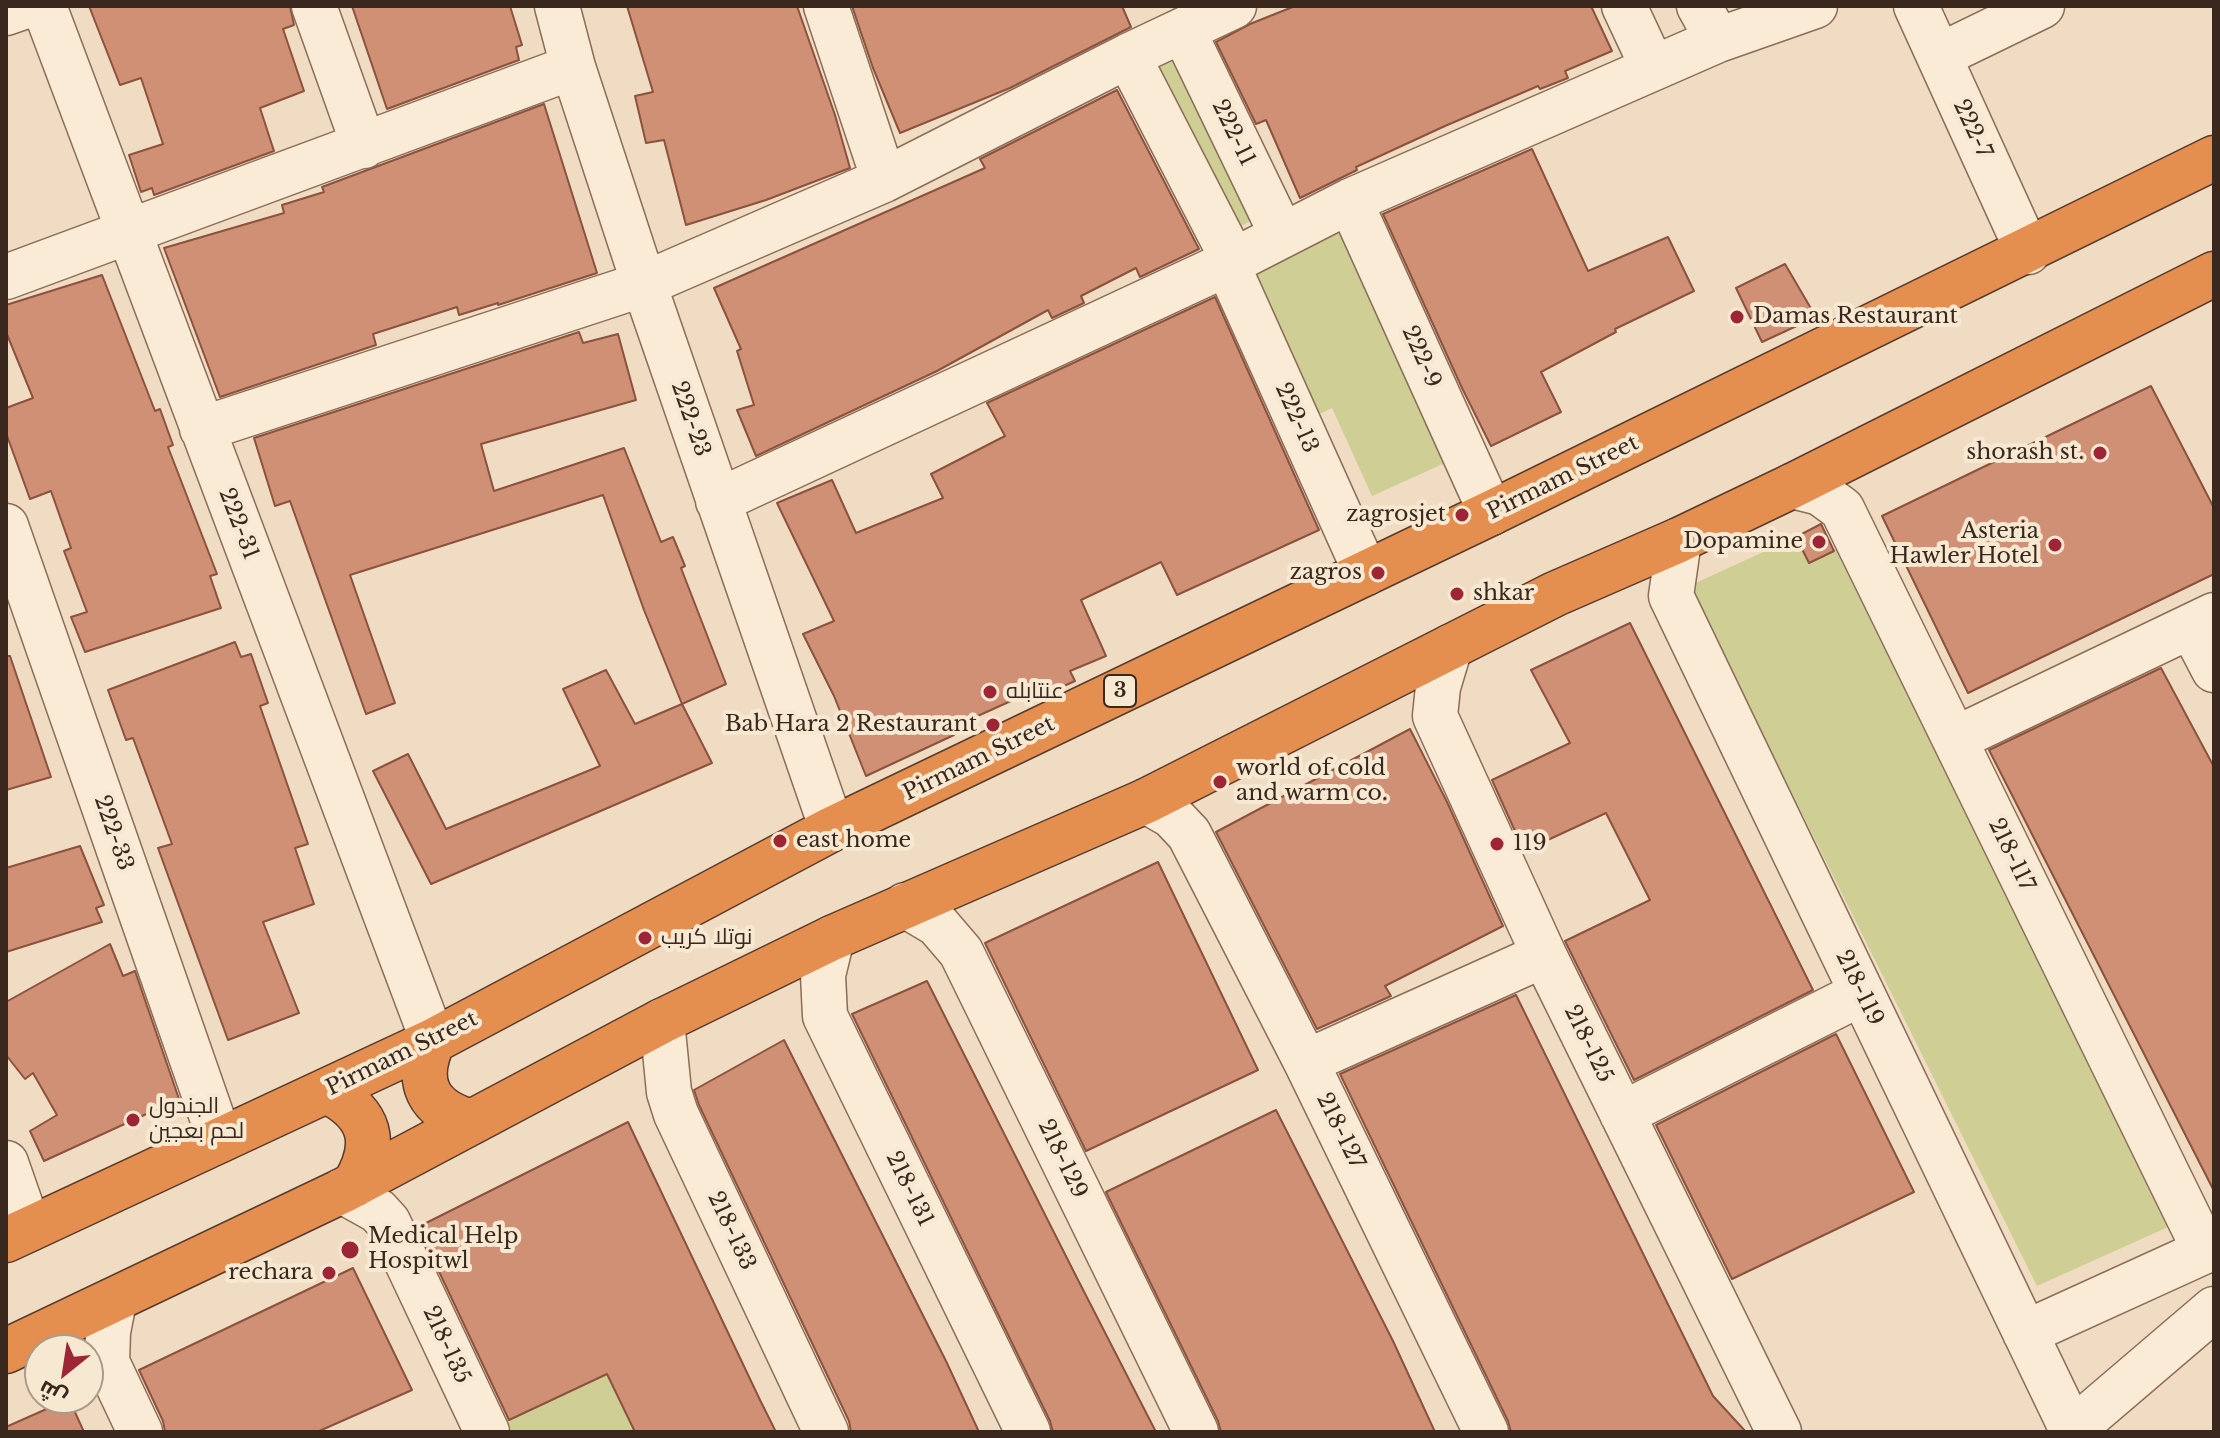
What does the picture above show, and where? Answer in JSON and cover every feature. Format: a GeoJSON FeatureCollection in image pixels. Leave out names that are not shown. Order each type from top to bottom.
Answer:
{"type":"FeatureCollection","features":[{"type":"Feature","properties":{"kind":"highway","name":"Pirmam Street"},"geometry":{"type":"LineString","coordinates":[[17,1234],[433,1041],[832,829],[1491,513],[2214,158]]}},
{"type":"Feature","properties":{"kind":"highway"},"geometry":{"type":"LineString","coordinates":[[6,1351],[348,1188],[662,1021],[832,938],[1146,801],[1555,594],[1792,486],[2214,274]]}},
{"type":"Feature","properties":{"kind":"highway"},"geometry":{"type":"LineString","coordinates":[[433,1041],[424,1060],[425,1083],[434,1102],[451,1116],[472,1122]]}},
{"type":"Feature","properties":{"kind":"highway"},"geometry":{"type":"LineString","coordinates":[[327,1091],[348,1101],[363,1119],[369,1142],[366,1164],[348,1188]]}},
{"type":"Feature","properties":{"kind":"street"},"geometry":{"type":"LineString","coordinates":[[6,13],[26,6]]}},
{"type":"Feature","properties":{"kind":"street","name":"222-31"},"geometry":{"type":"LineString","coordinates":[[44,6],[433,1041]]}},
{"type":"Feature","properties":{"kind":"street"},"geometry":{"type":"LineString","coordinates":[[314,6],[364,146]]}},
{"type":"Feature","properties":{"kind":"street","name":"222-23"},"geometry":{"type":"LineString","coordinates":[[557,6],[573,67],[644,284],[832,829]]}},
{"type":"Feature","properties":{"kind":"street"},"geometry":{"type":"LineString","coordinates":[[826,6],[884,180]]}},
{"type":"Feature","properties":{"kind":"street"},"geometry":{"type":"LineString","coordinates":[[202,429],[644,284],[884,180],[1128,56],[1234,6]]}},
{"type":"Feature","properties":{"kind":"street"},"geometry":{"type":"LineString","coordinates":[[1624,6],[1653,68]]}},
{"type":"Feature","properties":{"kind":"street"},"geometry":{"type":"LineString","coordinates":[[718,501],[1230,262],[1350,201],[1653,68],[1709,23],[1815,6]]}},
{"type":"Feature","properties":{"kind":"street","name":"222-7"},"geometry":{"type":"LineString","coordinates":[[1916,6],[2028,252]]}},
{"type":"Feature","properties":{"kind":"street"},"geometry":{"type":"LineString","coordinates":[[1939,56],[2042,6]]}},
{"type":"Feature","properties":{"kind":"street","name":"222-11"},"geometry":{"type":"LineString","coordinates":[[1183,30],[1282,235]]}},
{"type":"Feature","properties":{"kind":"street","name":"222-13"},"geometry":{"type":"LineString","coordinates":[[1128,56],[1230,262],[1366,573]]}},
{"type":"Feature","properties":{"kind":"street"},"geometry":{"type":"LineString","coordinates":[[6,277],[573,67]]}},
{"type":"Feature","properties":{"kind":"street","name":"222-9"},"geometry":{"type":"LineString","coordinates":[[1350,201],[1491,513]]}},
{"type":"Feature","properties":{"kind":"street","name":"218-117"},"geometry":{"type":"LineString","coordinates":[[1792,486],[1820,493],[1842,509],[2209,1249]]}},
{"type":"Feature","properties":{"kind":"street","name":"222-33"},"geometry":{"type":"LineString","coordinates":[[6,526],[220,1140]]}},
{"type":"Feature","properties":{"kind":"street","name":"218-119"},"geometry":{"type":"LineString","coordinates":[[1679,540],[1671,596],[2071,1431]]}},
{"type":"Feature","properties":{"kind":"street"},"geometry":{"type":"LineString","coordinates":[[1955,739],[2202,621],[2214,670]]}},
{"type":"Feature","properties":{"kind":"street","name":"218-125"},"geometry":{"type":"LineString","coordinates":[[1450,647],[1438,687],[1435,716],[1544,955],[1779,1432]]}},
{"type":"Feature","properties":{"kind":"street","name":"218-127"},"geometry":{"type":"LineString","coordinates":[[1146,801],[1172,816],[1189,834],[1306,1062],[1486,1432]]}},
{"type":"Feature","properties":{"kind":"street","name":"218-129"},"geometry":{"type":"LineString","coordinates":[[905,905],[937,924],[961,952],[1196,1432]]}},
{"type":"Feature","properties":{"kind":"street","name":"218-131"},"geometry":{"type":"LineString","coordinates":[[832,938],[823,975],[825,1016],[1028,1432]]}},
{"type":"Feature","properties":{"kind":"street"},"geometry":{"type":"LineString","coordinates":[[1306,1062],[1544,955]]}},
{"type":"Feature","properties":{"kind":"street"},"geometry":{"type":"LineString","coordinates":[[1622,1114],[1862,993]]}},
{"type":"Feature","properties":{"kind":"street","name":"218-133"},"geometry":{"type":"LineString","coordinates":[[662,1021],[669,1092],[676,1114],[826,1432]]}},
{"type":"Feature","properties":{"kind":"street"},"geometry":{"type":"LineString","coordinates":[[6,1163],[17,1234]]}},
{"type":"Feature","properties":{"kind":"street","name":"218-135"},"geometry":{"type":"LineString","coordinates":[[348,1188],[388,1222],[487,1432]]}},
{"type":"Feature","properties":{"kind":"street"},"geometry":{"type":"LineString","coordinates":[[2025,1333],[2209,1249]]}},
{"type":"Feature","properties":{"kind":"street"},"geometry":{"type":"LineString","coordinates":[[114,1301],[108,1332],[107,1362],[140,1432]]}},
{"type":"Feature","properties":{"kind":"street"},"geometry":{"type":"LineString","coordinates":[[2071,1431],[2214,1309]]}},
{"type":"Feature","properties":{"kind":"shaded area"},"geometry":{"type":"Polygon","coordinates":[[[1172,58],[1253,220],[1231,231],[1150,69],[1172,58]]]}},
{"type":"Feature","properties":{"kind":"shaded area"},"geometry":{"type":"Polygon","coordinates":[[[1338,228],[1445,463],[1372,496],[1332,408],[1309,419],[1242,272],[1338,228]]]}},
{"type":"Feature","properties":{"kind":"shaded area"},"geometry":{"type":"Polygon","coordinates":[[[1796,537],[1810,563],[1858,538],[2177,1223],[2037,1286],[1689,586],[1796,537]]]}},
{"type":"Feature","properties":{"kind":"shaded area"},"geometry":{"type":"Polygon","coordinates":[[[607,1374],[636,1432],[509,1432],[504,1422],[607,1374]]]}},
{"type":"Feature","properties":{"kind":"building"},"geometry":{"type":"Polygon","coordinates":[[[89,6],[290,6],[294,25],[283,29],[304,91],[260,108],[274,151],[154,195],[152,188],[141,192],[129,155],[163,144],[141,78],[120,85],[89,6]]]}},
{"type":"Feature","properties":{"kind":"building"},"geometry":{"type":"Polygon","coordinates":[[[352,6],[510,6],[522,45],[516,47],[519,60],[387,109],[352,6]]]}},
{"type":"Feature","properties":{"kind":"building"},"geometry":{"type":"Polygon","coordinates":[[[627,6],[797,6],[850,168],[766,200],[686,225],[664,140],[646,143],[635,96],[653,92],[627,6]]]}},
{"type":"Feature","properties":{"kind":"building"},"geometry":{"type":"Polygon","coordinates":[[[852,6],[1122,6],[1131,27],[1010,88],[900,133],[852,6]]]}},
{"type":"Feature","properties":{"kind":"building"},"geometry":{"type":"Polygon","coordinates":[[[1295,6],[1591,6],[1612,51],[1565,71],[1568,78],[1540,89],[1538,86],[1445,126],[1356,167],[1357,170],[1300,198],[1266,120],[1256,124],[1216,42],[1295,6]]]}},
{"type":"Feature","properties":{"kind":"building"},"geometry":{"type":"Polygon","coordinates":[[[1117,90],[1199,249],[1140,277],[1136,268],[1081,296],[1084,303],[1052,318],[1048,310],[937,371],[756,456],[737,410],[754,405],[737,351],[741,349],[714,288],[985,168],[980,159],[1117,90]]]}},
{"type":"Feature","properties":{"kind":"building"},"geometry":{"type":"Polygon","coordinates":[[[544,104],[597,273],[498,305],[459,315],[457,307],[373,334],[376,345],[220,397],[164,248],[284,213],[282,205],[324,192],[322,187],[544,104]]]}},
{"type":"Feature","properties":{"kind":"building"},"geometry":{"type":"Polygon","coordinates":[[[1532,149],[1588,271],[1668,237],[1694,291],[1615,329],[1616,332],[1541,372],[1561,412],[1491,446],[1383,214],[1532,149]]]}},
{"type":"Feature","properties":{"kind":"building"},"geometry":{"type":"Polygon","coordinates":[[[1785,264],[1816,317],[1762,342],[1736,288],[1785,264]]]}},
{"type":"Feature","properties":{"kind":"building"},"geometry":{"type":"Polygon","coordinates":[[[102,275],[155,411],[160,409],[173,445],[168,447],[217,574],[210,576],[221,608],[85,652],[71,617],[87,612],[64,551],[71,548],[51,491],[30,499],[6,433],[6,408],[33,398],[6,332],[6,305],[102,275]]]}},
{"type":"Feature","properties":{"kind":"building"},"geometry":{"type":"Polygon","coordinates":[[[1215,297],[1319,530],[1177,595],[1161,562],[1081,600],[1106,656],[1070,671],[1075,681],[1037,698],[1033,691],[951,728],[954,735],[866,776],[834,696],[803,634],[834,621],[777,503],[832,480],[856,533],[943,498],[931,474],[1005,436],[987,403],[1215,297]]]}},
{"type":"Feature","properties":{"kind":"building"},"geometry":{"type":"Polygon","coordinates":[[[579,332],[583,343],[618,334],[636,400],[481,444],[494,491],[624,448],[661,542],[673,537],[685,566],[681,568],[726,684],[682,704],[603,495],[350,575],[395,703],[366,714],[290,501],[275,506],[254,438],[579,332]]]}},
{"type":"Feature","properties":{"kind":"building","name":"Asteria Hawler Hotel"},"geometry":{"type":"Polygon","coordinates":[[[2151,386],[2214,508],[2214,574],[1968,693],[1882,516],[2151,386]]]}},
{"type":"Feature","properties":{"kind":"building","name":"Dopamine"},"geometry":{"type":"Polygon","coordinates":[[[1821,524],[1834,551],[1809,563],[1796,537],[1821,524]]]}},
{"type":"Feature","properties":{"kind":"building"},"geometry":{"type":"Polygon","coordinates":[[[1630,623],[1813,990],[1634,1080],[1565,941],[1650,900],[1606,813],[1524,851],[1492,780],[1570,743],[1531,670],[1630,623]]]}},
{"type":"Feature","properties":{"kind":"building"},"geometry":{"type":"Polygon","coordinates":[[[235,642],[241,657],[251,654],[268,703],[260,706],[308,844],[295,848],[314,904],[263,922],[299,1013],[228,1040],[158,848],[172,844],[133,738],[126,740],[108,690],[235,642]]]}},
{"type":"Feature","properties":{"kind":"building"},"geometry":{"type":"Polygon","coordinates":[[[6,656],[10,656],[51,777],[6,790],[6,656]]]}},
{"type":"Feature","properties":{"kind":"building"},"geometry":{"type":"Polygon","coordinates":[[[2161,668],[2214,767],[2214,1191],[1989,750],[2161,668]]]}},
{"type":"Feature","properties":{"kind":"building"},"geometry":{"type":"Polygon","coordinates":[[[606,670],[635,724],[682,704],[712,763],[431,884],[373,771],[408,754],[446,829],[600,766],[563,689],[606,670]]]}},
{"type":"Feature","properties":{"kind":"building"},"geometry":{"type":"Polygon","coordinates":[[[1410,729],[1503,926],[1385,986],[1391,996],[1317,1029],[1216,832],[1410,729]]]}},
{"type":"Feature","properties":{"kind":"building"},"geometry":{"type":"Polygon","coordinates":[[[80,846],[104,905],[96,908],[102,922],[6,952],[6,868],[80,846]]]}},
{"type":"Feature","properties":{"kind":"building"},"geometry":{"type":"Polygon","coordinates":[[[1158,862],[1258,1070],[1086,1151],[985,943],[1158,862]]]}},
{"type":"Feature","properties":{"kind":"building"},"geometry":{"type":"Polygon","coordinates":[[[110,944],[123,976],[135,971],[179,1099],[44,1161],[30,1131],[57,1115],[33,1073],[25,1079],[6,1055],[6,1002],[110,944]]]}},
{"type":"Feature","properties":{"kind":"building"},"geometry":{"type":"Polygon","coordinates":[[[927,981],[1156,1432],[1053,1432],[852,1014],[927,981]]]}},
{"type":"Feature","properties":{"kind":"building"},"geometry":{"type":"Polygon","coordinates":[[[1516,995],[1713,1396],[1746,1432],[1511,1432],[1340,1074],[1516,995]]]}},
{"type":"Feature","properties":{"kind":"building"},"geometry":{"type":"Polygon","coordinates":[[[1836,1034],[1914,1192],[1732,1279],[1656,1125],[1836,1034]]]}},
{"type":"Feature","properties":{"kind":"building"},"geometry":{"type":"Polygon","coordinates":[[[784,1040],[979,1432],[851,1432],[849,1421],[694,1090],[784,1040]]]}},
{"type":"Feature","properties":{"kind":"building"},"geometry":{"type":"Polygon","coordinates":[[[1276,1110],[1393,1341],[1435,1432],[1221,1432],[1106,1192],[1276,1110]]]}},
{"type":"Feature","properties":{"kind":"building"},"geometry":{"type":"Polygon","coordinates":[[[628,1122],[776,1432],[635,1432],[607,1374],[509,1420],[418,1227],[628,1122]]]}},
{"type":"Feature","properties":{"kind":"building"},"geometry":{"type":"Polygon","coordinates":[[[353,1268],[412,1390],[317,1432],[165,1432],[163,1421],[139,1370],[353,1268]]]}},
{"type":"Feature","properties":{"kind":"building"},"geometry":{"type":"Polygon","coordinates":[[[35,1414],[76,1414],[84,1432],[6,1432],[6,1427],[35,1414]]]}},
{"type":"Feature","properties":{"kind":"place","name":"Damas Restaurant"},"geometry":{"type":"Point","coordinates":[1737,317]}},
{"type":"Feature","properties":{"kind":"place","name":"shorash st."},"geometry":{"type":"Point","coordinates":[2100,453]}},
{"type":"Feature","properties":{"kind":"place","name":"zagrosjet"},"geometry":{"type":"Point","coordinates":[1462,515]}},
{"type":"Feature","properties":{"kind":"place","name":"Dopamine"},"geometry":{"type":"Point","coordinates":[1819,542]}},
{"type":"Feature","properties":{"kind":"place","name":"Asteria Hawler Hotel"},"geometry":{"type":"Point","coordinates":[2055,545]}},
{"type":"Feature","properties":{"kind":"place","name":"zagros"},"geometry":{"type":"Point","coordinates":[1378,573]}},
{"type":"Feature","properties":{"kind":"place","name":"shkar"},"geometry":{"type":"Point","coordinates":[1457,594]}},
{"type":"Feature","properties":{"kind":"place","name":"عنتابله"},"geometry":{"type":"Point","coordinates":[990,692]}},
{"type":"Feature","properties":{"kind":"place","name":"Bab Hara 2 Restaurant"},"geometry":{"type":"Point","coordinates":[993,725]}},
{"type":"Feature","properties":{"kind":"place","name":"world of cold and warm co."},"geometry":{"type":"Point","coordinates":[1220,782]}},
{"type":"Feature","properties":{"kind":"place","name":"east home"},"geometry":{"type":"Point","coordinates":[780,841]}},
{"type":"Feature","properties":{"kind":"place","name":"119"},"geometry":{"type":"Point","coordinates":[1497,844]}},
{"type":"Feature","properties":{"kind":"place","name":"نوتلا كريب"},"geometry":{"type":"Point","coordinates":[645,938]}},
{"type":"Feature","properties":{"kind":"place","name":"الجندول لحم بعجين"},"geometry":{"type":"Point","coordinates":[133,1120]}},
{"type":"Feature","properties":{"kind":"place","name":"Medical Help Hospitwl"},"geometry":{"type":"Point","coordinates":[350,1250]}},
{"type":"Feature","properties":{"kind":"place","name":"rechara"},"geometry":{"type":"Point","coordinates":[329,1273]}}]}
